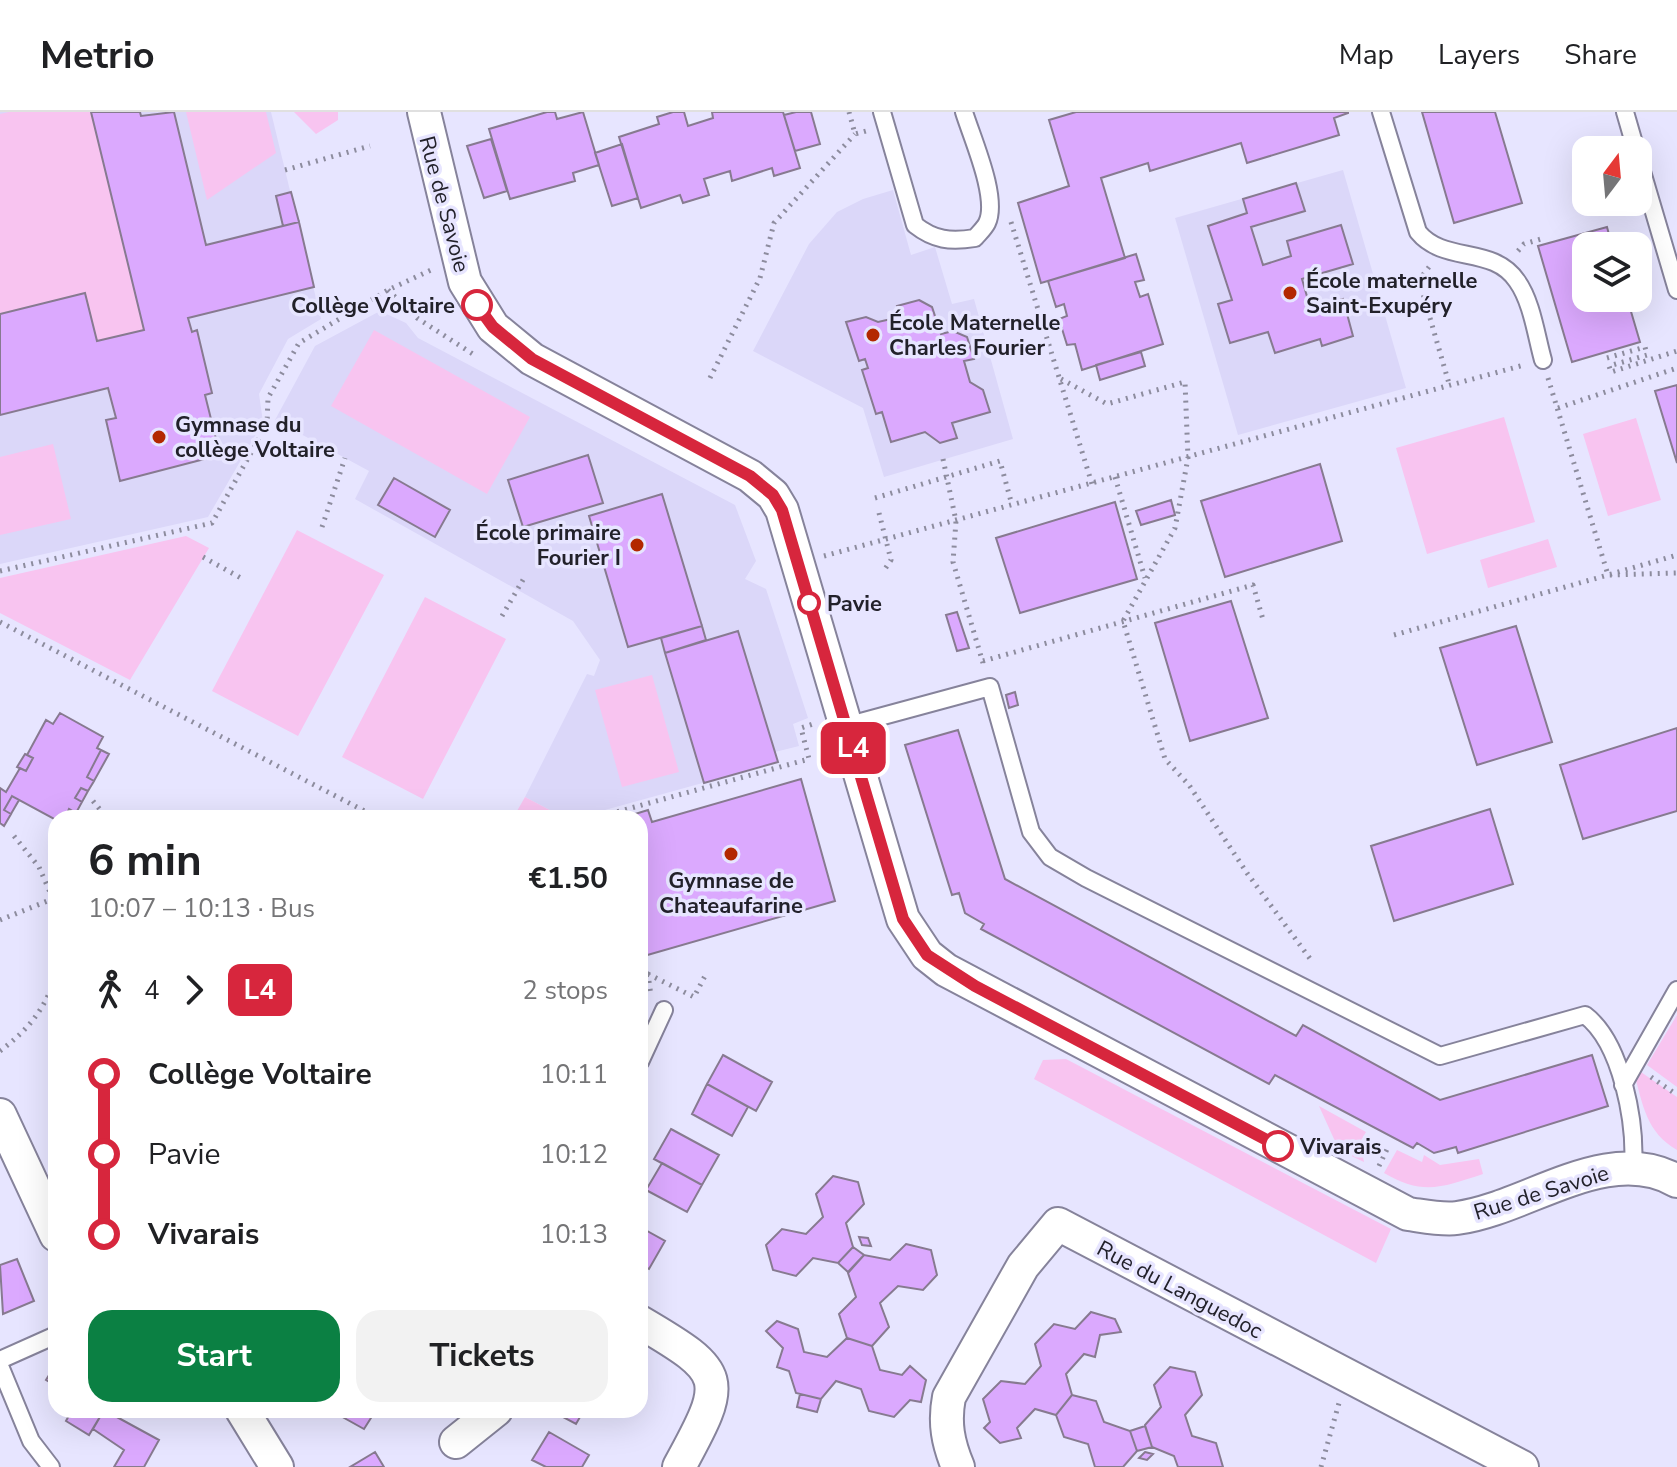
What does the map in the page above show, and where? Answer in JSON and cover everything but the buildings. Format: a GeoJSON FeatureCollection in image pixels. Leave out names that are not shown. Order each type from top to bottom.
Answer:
{"type":"FeatureCollection","features":[{"type":"Feature","properties":{"kind":"street","name":"Rue de Savoie"},"geometry":{"type":"LineString","coordinates":[[424,112],[458,257],[477,305],[511,344],[532,359],[750,476],[773,495],[782,510],[830,728],[903,919],[927,955],[946,970],[1408,1214],[1457,1219],[1607,1169],[1633,1168],[1663,1173],[1677,1181]]}},
{"type":"Feature","properties":{"kind":"street"},"geometry":{"type":"LineString","coordinates":[[0,1115],[48,1218]]}},
{"type":"Feature","properties":{"kind":"street","name":"Rue du Languedoc"},"geometry":{"type":"LineString","coordinates":[[953,1454],[946,1421],[949,1397],[1023,1266],[1058,1224],[1522,1467]]}},
{"type":"Feature","properties":{"kind":"street"},"geometry":{"type":"LineString","coordinates":[[648,1327],[694,1353],[707,1368],[710,1379],[709,1410],[679,1467]]}},
{"type":"Feature","properties":{"kind":"street"},"geometry":{"type":"LineString","coordinates":[[247,1418],[277,1467]]}},
{"type":"Feature","properties":{"kind":"street"},"geometry":{"type":"LineString","coordinates":[[456,1442],[486,1418]]}},
{"type":"Feature","properties":{"kind":"lane"},"geometry":{"type":"LineString","coordinates":[[882,112],[915,225],[928,235],[951,242],[975,238],[987,223],[990,208],[989,192],[964,112]]}},
{"type":"Feature","properties":{"kind":"lane"},"geometry":{"type":"LineString","coordinates":[[1381,112],[1418,232],[1429,245],[1441,250],[1488,258],[1517,280],[1543,360]]}},
{"type":"Feature","properties":{"kind":"lane"},"geometry":{"type":"LineString","coordinates":[[1625,112],[1632,136]]}},
{"type":"Feature","properties":{"kind":"lane"},"geometry":{"type":"LineString","coordinates":[[1652,205],[1677,290]]}},
{"type":"Feature","properties":{"kind":"lane"},"geometry":{"type":"LineString","coordinates":[[830,728],[990,687],[1031,832],[1050,857],[1440,1056],[1585,1015],[1602,1028],[1623,1085],[1633,1124],[1633,1168]]}},
{"type":"Feature","properties":{"kind":"lane"},"geometry":{"type":"LineString","coordinates":[[1623,1085],[1677,990]]}},
{"type":"Feature","properties":{"kind":"lane"},"geometry":{"type":"LineString","coordinates":[[648,1045],[664,1010]]}},
{"type":"Feature","properties":{"kind":"lane"},"geometry":{"type":"LineString","coordinates":[[0,1360],[48,1339]]}},
{"type":"Feature","properties":{"kind":"lane"},"geometry":{"type":"LineString","coordinates":[[0,1366],[31,1441],[51,1467]]}},
{"type":"Feature","properties":{"kind":"path"},"geometry":{"type":"LineString","coordinates":[[710,378],[760,278],[774,223],[855,134]]}},
{"type":"Feature","properties":{"kind":"path"},"geometry":{"type":"LineString","coordinates":[[285,170],[370,146]]}},
{"type":"Feature","properties":{"kind":"path"},"geometry":{"type":"LineString","coordinates":[[990,208],[1011,222],[1092,484]]}},
{"type":"Feature","properties":{"kind":"path"},"geometry":{"type":"LineString","coordinates":[[1441,250],[1419,280],[1450,387]]}},
{"type":"Feature","properties":{"kind":"path"},"geometry":{"type":"LineString","coordinates":[[0,571],[212,523],[267,424],[268,398],[299,343],[388,290],[458,257]]}},
{"type":"Feature","properties":{"kind":"path"},"geometry":{"type":"LineString","coordinates":[[388,290],[417,318],[479,358]]}},
{"type":"Feature","properties":{"kind":"path"},"geometry":{"type":"LineString","coordinates":[[1607,358],[1645,347],[1647,355],[1609,366],[1611,372],[1677,351]]}},
{"type":"Feature","properties":{"kind":"path"},"geometry":{"type":"LineString","coordinates":[[815,559],[1543,360],[1608,575]]}},
{"type":"Feature","properties":{"kind":"path"},"geometry":{"type":"LineString","coordinates":[[1558,408],[1677,368]]}},
{"type":"Feature","properties":{"kind":"path"},"geometry":{"type":"LineString","coordinates":[[1061,379],[1107,404],[1185,382],[1188,458],[1175,528],[1123,621],[1165,759],[1189,785],[1247,873],[1311,960]]}},
{"type":"Feature","properties":{"kind":"path"},"geometry":{"type":"LineString","coordinates":[[322,527],[345,458]]}},
{"type":"Feature","properties":{"kind":"path"},"geometry":{"type":"LineString","coordinates":[[943,459],[956,521],[953,562],[990,687]]}},
{"type":"Feature","properties":{"kind":"path"},"geometry":{"type":"LineString","coordinates":[[875,498],[1000,461],[1012,505]]}},
{"type":"Feature","properties":{"kind":"path"},"geometry":{"type":"LineString","coordinates":[[1115,477],[1145,579]]}},
{"type":"Feature","properties":{"kind":"path"},"geometry":{"type":"LineString","coordinates":[[879,513],[891,560],[885,569]]}},
{"type":"Feature","properties":{"kind":"path"},"geometry":{"type":"LineString","coordinates":[[1394,635],[1677,555]]}},
{"type":"Feature","properties":{"kind":"path"},"geometry":{"type":"LineString","coordinates":[[203,557],[241,578]]}},
{"type":"Feature","properties":{"kind":"path"},"geometry":{"type":"LineString","coordinates":[[1608,575],[1677,573]]}},
{"type":"Feature","properties":{"kind":"path"},"geometry":{"type":"LineString","coordinates":[[502,616],[524,578]]}},
{"type":"Feature","properties":{"kind":"path"},"geometry":{"type":"LineString","coordinates":[[983,661],[1253,585],[1264,623]]}},
{"type":"Feature","properties":{"kind":"path"},"geometry":{"type":"LineString","coordinates":[[0,622],[363,810]]}},
{"type":"Feature","properties":{"kind":"path"},"geometry":{"type":"LineString","coordinates":[[814,710],[830,728]]}},
{"type":"Feature","properties":{"kind":"path"},"geometry":{"type":"LineString","coordinates":[[625,810],[809,759],[801,728],[830,728]]}},
{"type":"Feature","properties":{"kind":"path"},"geometry":{"type":"LineString","coordinates":[[93,801],[100,810]]}},
{"type":"Feature","properties":{"kind":"path"},"geometry":{"type":"LineString","coordinates":[[14,836],[39,867],[48,884]]}},
{"type":"Feature","properties":{"kind":"path"},"geometry":{"type":"LineString","coordinates":[[0,920],[48,901]]}},
{"type":"Feature","properties":{"kind":"path"},"geometry":{"type":"LineString","coordinates":[[694,997],[707,972]]}},
{"type":"Feature","properties":{"kind":"path"},"geometry":{"type":"LineString","coordinates":[[0,1051],[25,1031],[48,999]]}},
{"type":"Feature","properties":{"kind":"path"},"geometry":{"type":"LineString","coordinates":[[1634,1065],[1677,1095]]}},
{"type":"Feature","properties":{"kind":"path"},"geometry":{"type":"LineString","coordinates":[[1385,1155],[1389,1145]]}},
{"type":"Feature","properties":{"kind":"shaded area","name":"Collège Voltaire"},"geometry":{"type":"Polygon","coordinates":[[[0,112],[271,112],[321,319],[288,339],[259,394],[263,422],[208,517],[0,564],[0,112]]]}},
{"type":"Feature","properties":{"kind":"shaded area"},"geometry":{"type":"Polygon","coordinates":[[[91,112],[144,330],[97,341],[84,293],[0,314],[0,114],[91,112]]]}},
{"type":"Feature","properties":{"kind":"shaded area"},"geometry":{"type":"Polygon","coordinates":[[[186,112],[266,112],[276,153],[207,200],[186,112]]]}},
{"type":"Feature","properties":{"kind":"shaded area"},"geometry":{"type":"Polygon","coordinates":[[[294,112],[338,112],[338,120],[316,134],[294,112]]]}},
{"type":"Feature","properties":{"kind":"shaded area"},"geometry":{"type":"Polygon","coordinates":[[[1343,170],[1406,388],[1238,435],[1175,218],[1343,170]]]}},
{"type":"Feature","properties":{"kind":"shaded area","name":"École Maternelle Charles Fourier"},"geometry":{"type":"Polygon","coordinates":[[[893,190],[911,255],[935,247],[952,304],[974,299],[1013,439],[884,477],[863,408],[753,351],[809,244],[837,212],[863,199],[893,190]]]}},
{"type":"Feature","properties":{"kind":"shaded area"},"geometry":{"type":"Polygon","coordinates":[[[380,311],[406,323],[418,338],[735,505],[756,561],[745,579],[766,589],[808,718],[793,724],[799,746],[775,752],[778,762],[605,810],[550,810],[525,797],[587,674],[594,676],[600,660],[573,621],[355,499],[369,471],[275,420],[315,346],[380,311]]]}},
{"type":"Feature","properties":{"kind":"shaded area"},"geometry":{"type":"Polygon","coordinates":[[[374,330],[530,417],[487,494],[331,406],[374,330]]]}},
{"type":"Feature","properties":{"kind":"shaded area"},"geometry":{"type":"Polygon","coordinates":[[[1504,417],[1535,522],[1427,554],[1396,448],[1504,417]]]}},
{"type":"Feature","properties":{"kind":"shaded area"},"geometry":{"type":"Polygon","coordinates":[[[1636,418],[1661,500],[1608,516],[1583,434],[1636,418]]]}},
{"type":"Feature","properties":{"kind":"shaded area"},"geometry":{"type":"Polygon","coordinates":[[[53,444],[71,519],[0,535],[0,457],[53,444]]]}},
{"type":"Feature","properties":{"kind":"shaded area"},"geometry":{"type":"Polygon","coordinates":[[[297,530],[384,575],[298,736],[212,691],[297,530]]]}},
{"type":"Feature","properties":{"kind":"shaded area"},"geometry":{"type":"Polygon","coordinates":[[[186,536],[209,548],[130,680],[0,613],[0,578],[186,536]]]}},
{"type":"Feature","properties":{"kind":"shaded area"},"geometry":{"type":"Polygon","coordinates":[[[1548,539],[1557,567],[1488,588],[1480,560],[1548,539]]]}},
{"type":"Feature","properties":{"kind":"shaded area"},"geometry":{"type":"Polygon","coordinates":[[[425,597],[506,639],[423,799],[342,757],[425,597]]]}},
{"type":"Feature","properties":{"kind":"shaded area"},"geometry":{"type":"Polygon","coordinates":[[[652,675],[679,772],[622,787],[595,690],[652,675]]]}},
{"type":"Feature","properties":{"kind":"shaded area"},"geometry":{"type":"Polygon","coordinates":[[[525,797],[550,810],[518,810],[525,797]]]}},
{"type":"Feature","properties":{"kind":"shaded area"},"geometry":{"type":"Polygon","coordinates":[[[1677,1015],[1677,1087],[1647,1065],[1677,1015]]]}},
{"type":"Feature","properties":{"kind":"shaded area"},"geometry":{"type":"Polygon","coordinates":[[[1066,1059],[1391,1229],[1376,1263],[1034,1079],[1043,1060],[1066,1059]]]}},
{"type":"Feature","properties":{"kind":"shaded area"},"geometry":{"type":"Polygon","coordinates":[[[1638,1070],[1677,1097],[1677,1150],[1658,1135],[1647,1117],[1634,1073],[1638,1070]]]}},
{"type":"Feature","properties":{"kind":"shaded area"},"geometry":{"type":"Polygon","coordinates":[[[1319,1106],[1366,1132],[1360,1142],[1364,1162],[1339,1150],[1319,1106]]]}},
{"type":"Feature","properties":{"kind":"shaded area"},"geometry":{"type":"Polygon","coordinates":[[[1397,1150],[1422,1162],[1424,1155],[1440,1165],[1479,1159],[1483,1174],[1433,1187],[1410,1185],[1384,1173],[1397,1150]]]}},
{"type":"Feature","properties":{"kind":"bus line","name":"L4"},"geometry":{"type":"LineString","coordinates":[[477,305],[493,327],[532,359],[750,476],[773,495],[782,510],[903,919],[927,955],[975,986],[1278,1146]]}},
{"type":"Feature","properties":{"kind":"place","name":"École maternelle Saint-Exupéry"},"geometry":{"type":"Point","coordinates":[1290,293]}},
{"type":"Feature","properties":{"kind":"place","name":"Collège Voltaire"},"geometry":{"type":"Point","coordinates":[477,305]}},
{"type":"Feature","properties":{"kind":"place","name":"École Maternelle Charles Fourier"},"geometry":{"type":"Point","coordinates":[873,335]}},
{"type":"Feature","properties":{"kind":"place","name":"Gymnase du collège Voltaire"},"geometry":{"type":"Point","coordinates":[159,437]}},
{"type":"Feature","properties":{"kind":"place","name":"École primaire Fourier I"},"geometry":{"type":"Point","coordinates":[637,545]}},
{"type":"Feature","properties":{"kind":"place","name":"Pavie"},"geometry":{"type":"Point","coordinates":[809,603]}},
{"type":"Feature","properties":{"kind":"place","name":"Gymnase de Chateaufarine"},"geometry":{"type":"Point","coordinates":[731,854]}},
{"type":"Feature","properties":{"kind":"place","name":"Vivarais"},"geometry":{"type":"Point","coordinates":[1278,1146]}}]}
